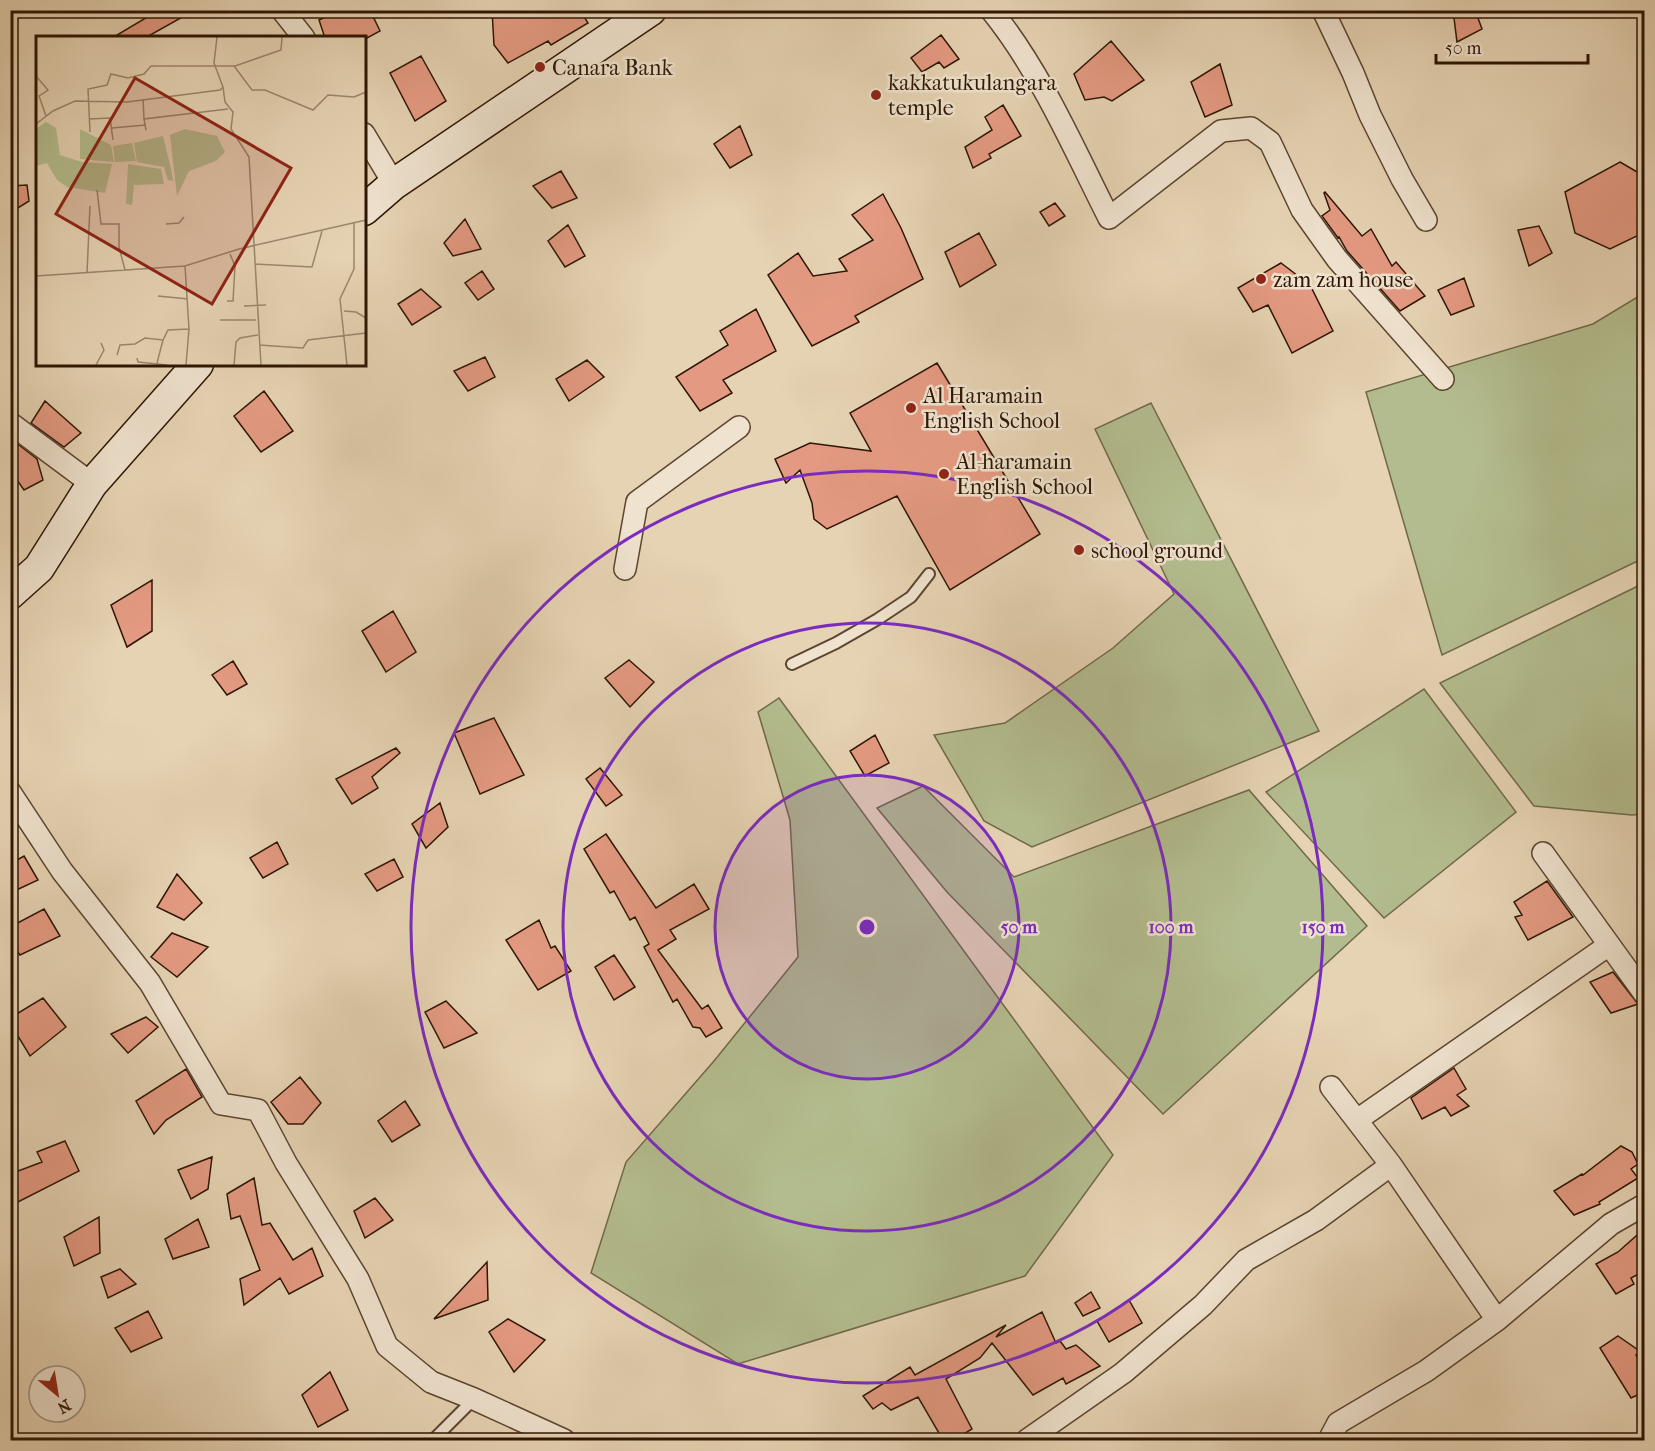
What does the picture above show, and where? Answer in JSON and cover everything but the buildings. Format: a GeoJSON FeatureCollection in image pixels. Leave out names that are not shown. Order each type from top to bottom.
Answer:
{"type":"FeatureCollection","features":[{"type":"Feature","properties":{"kind":"main road"},"geometry":{"type":"LineString","coordinates":[[366,208],[394,184],[651,10]]}},
{"type":"Feature","properties":{"kind":"main road"},"geometry":{"type":"LineString","coordinates":[[10,594],[39,567],[93,484],[196,366]]}},
{"type":"Feature","properties":{"kind":"street"},"geometry":{"type":"LineString","coordinates":[[282,10],[302,36]]}},
{"type":"Feature","properties":{"kind":"street"},"geometry":{"type":"LineString","coordinates":[[991,10],[1006,29],[1042,86],[1109,218],[1221,131],[1251,128],[1270,142],[1302,210],[1337,259],[1443,379]]}},
{"type":"Feature","properties":{"kind":"street"},"geometry":{"type":"LineString","coordinates":[[1323,10],[1370,115],[1402,179],[1426,220]]}},
{"type":"Feature","properties":{"kind":"street"},"geometry":{"type":"LineString","coordinates":[[366,137],[394,184]]}},
{"type":"Feature","properties":{"kind":"street"},"geometry":{"type":"LineString","coordinates":[[10,423],[93,484]]}},
{"type":"Feature","properties":{"kind":"street"},"geometry":{"type":"LineString","coordinates":[[625,569],[637,502],[739,427]]}},
{"type":"Feature","properties":{"kind":"street"},"geometry":{"type":"LineString","coordinates":[[10,792],[62,871],[150,983],[221,1104],[258,1110],[286,1163],[358,1279],[387,1346],[431,1382],[564,1440]]}},
{"type":"Feature","properties":{"kind":"street"},"geometry":{"type":"LineString","coordinates":[[1543,853],[1644,993]]}},
{"type":"Feature","properties":{"kind":"street"},"geometry":{"type":"LineString","coordinates":[[1357,1120],[1609,945]]}},
{"type":"Feature","properties":{"kind":"street"},"geometry":{"type":"LineString","coordinates":[[1331,1087],[1391,1165],[1497,1320]]}},
{"type":"Feature","properties":{"kind":"street"},"geometry":{"type":"LineString","coordinates":[[1028,1440],[1123,1373],[1203,1305],[1246,1260],[1316,1220],[1391,1165]]}},
{"type":"Feature","properties":{"kind":"street"},"geometry":{"type":"LineString","coordinates":[[1329,1440],[1338,1423],[1426,1371],[1497,1320],[1611,1224],[1644,1205]]}},
{"type":"Feature","properties":{"kind":"lane"},"geometry":{"type":"LineString","coordinates":[[792,664],[878,619],[911,597],[928,574]]}},
{"type":"Feature","properties":{"kind":"lane"},"geometry":{"type":"LineString","coordinates":[[433,1440],[474,1399]]}},
{"type":"Feature","properties":{"kind":"green space"},"geometry":{"type":"Polygon","coordinates":[[[1644,293],[1644,558],[1442,655],[1366,392],[1593,324],[1644,293]]]}},
{"type":"Feature","properties":{"kind":"green space"},"geometry":{"type":"Polygon","coordinates":[[[1151,403],[1319,731],[1032,847],[984,821],[934,735],[1005,723],[1113,648],[1174,594],[1095,429],[1151,403]]]}},
{"type":"Feature","properties":{"kind":"green space"},"geometry":{"type":"Polygon","coordinates":[[[1644,583],[1644,814],[1632,815],[1534,806],[1440,683],[1644,583]]]}},
{"type":"Feature","properties":{"kind":"green space"},"geometry":{"type":"Polygon","coordinates":[[[1424,689],[1516,812],[1384,918],[1266,792],[1424,689]]]}},
{"type":"Feature","properties":{"kind":"green space"},"geometry":{"type":"Polygon","coordinates":[[[779,698],[1113,1155],[1025,1276],[738,1364],[591,1273],[626,1162],[714,1061],[798,957],[790,820],[758,712],[779,698]]]}},
{"type":"Feature","properties":{"kind":"green space"},"geometry":{"type":"Polygon","coordinates":[[[923,786],[1014,877],[1249,790],[1367,926],[1163,1114],[947,892],[877,808],[923,786]]]}},
{"type":"Feature","properties":{"kind":"place","name":"Canara Bank"},"geometry":{"type":"Point","coordinates":[540,67]}},
{"type":"Feature","properties":{"kind":"place","name":"kakkatukulangara temple"},"geometry":{"type":"Point","coordinates":[876,95]}},
{"type":"Feature","properties":{"kind":"place","name":"zam zam house"},"geometry":{"type":"Point","coordinates":[1261,279]}},
{"type":"Feature","properties":{"kind":"place","name":"Al Haramain English School"},"geometry":{"type":"Point","coordinates":[911,408]}},
{"type":"Feature","properties":{"kind":"place","name":"Al-haramain English School"},"geometry":{"type":"Point","coordinates":[944,474]}},
{"type":"Feature","properties":{"kind":"place","name":"school ground"},"geometry":{"type":"Point","coordinates":[1079,550]}}]}
